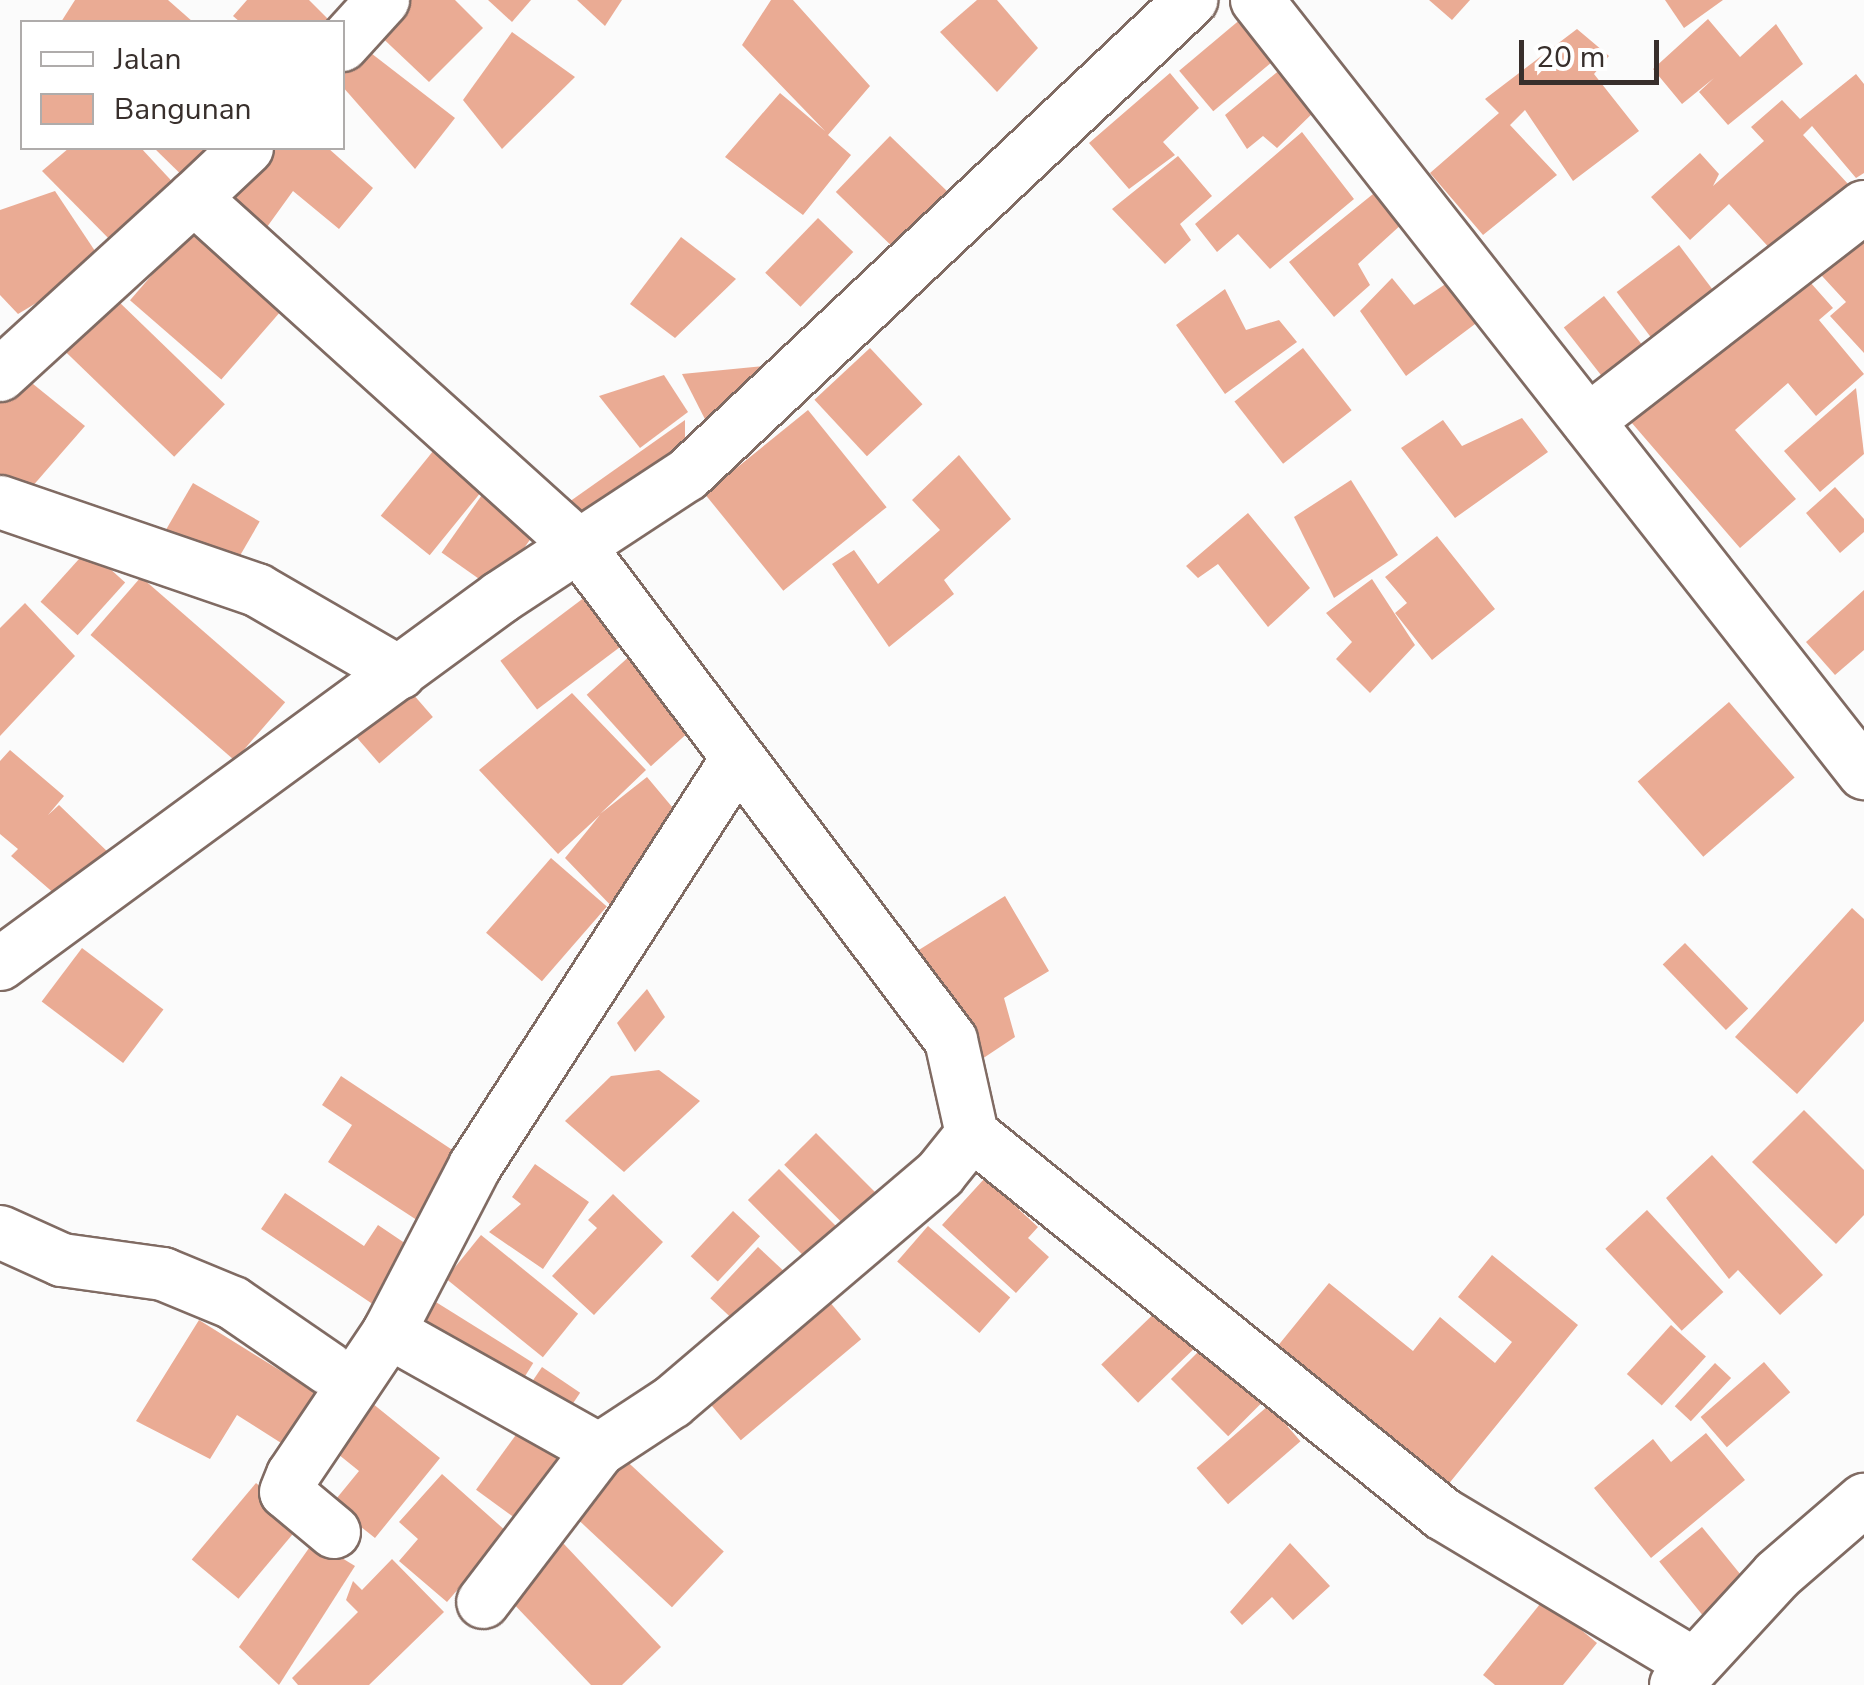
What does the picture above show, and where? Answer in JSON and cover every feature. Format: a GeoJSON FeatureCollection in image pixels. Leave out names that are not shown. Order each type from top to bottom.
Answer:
{"type":"FeatureCollection","features":[{"type":"Feature","properties":{"kind":"street"},"geometry":{"type":"LineString","coordinates":[[345,42],[383,0]]}},
{"type":"Feature","properties":{"kind":"street"},"geometry":{"type":"LineString","coordinates":[[0,964],[577,544],[687,475],[1191,0]]}},
{"type":"Feature","properties":{"kind":"street"},"geometry":{"type":"LineString","coordinates":[[1257,0],[1864,773]]}},
{"type":"Feature","properties":{"kind":"street"},"geometry":{"type":"LineString","coordinates":[[0,375],[245,150]]}},
{"type":"Feature","properties":{"kind":"street"},"geometry":{"type":"LineString","coordinates":[[194,198],[577,544],[951,1040],[972,1134],[1443,1514],[1685,1675],[1777,1574],[1864,1500]]}},
{"type":"Feature","properties":{"kind":"street"},"geometry":{"type":"LineString","coordinates":[[1588,422],[1864,208]]}},
{"type":"Feature","properties":{"kind":"street"},"geometry":{"type":"LineString","coordinates":[[0,502],[257,590],[400,673]]}},
{"type":"Feature","properties":{"kind":"street"},"geometry":{"type":"LineString","coordinates":[[334,1532],[286,1492],[388,1332],[475,1166],[737,760]]}},
{"type":"Feature","properties":{"kind":"street"},"geometry":{"type":"LineString","coordinates":[[484,1602],[599,1450],[672,1402],[940,1174],[972,1134]]}},
{"type":"Feature","properties":{"kind":"street"},"geometry":{"type":"LineString","coordinates":[[0,1232],[62,1260],[163,1274],[233,1302],[329,1368]]}},
{"type":"Feature","properties":{"kind":"street"},"geometry":{"type":"LineString","coordinates":[[388,1332],[599,1450]]}},
{"type":"Feature","properties":{"kind":"building"},"geometry":{"type":"Polygon","coordinates":[[[75,0],[168,0],[191,20],[62,20],[75,0]]]}},
{"type":"Feature","properties":{"kind":"building"},"geometry":{"type":"Polygon","coordinates":[[[247,0],[309,0],[329,20],[238,20],[233,16],[247,0]]]}},
{"type":"Feature","properties":{"kind":"building"},"geometry":{"type":"Polygon","coordinates":[[[402,0],[455,0],[483,28],[429,82],[373,29],[402,0]]]}},
{"type":"Feature","properties":{"kind":"building"},"geometry":{"type":"Polygon","coordinates":[[[488,0],[531,0],[512,22],[488,0]]]}},
{"type":"Feature","properties":{"kind":"building"},"geometry":{"type":"Polygon","coordinates":[[[577,0],[622,0],[605,26],[577,0]]]}},
{"type":"Feature","properties":{"kind":"building"},"geometry":{"type":"Polygon","coordinates":[[[771,0],[793,0],[870,86],[828,135],[851,155],[803,215],[725,157],[780,93],[825,131],[742,45],[771,0]]]}},
{"type":"Feature","properties":{"kind":"building"},"geometry":{"type":"Polygon","coordinates":[[[977,0],[997,0],[1038,48],[997,92],[940,32],[977,0]]]}},
{"type":"Feature","properties":{"kind":"building"},"geometry":{"type":"Polygon","coordinates":[[[1429,0],[1470,0],[1452,20],[1429,0]]]}},
{"type":"Feature","properties":{"kind":"building"},"geometry":{"type":"Polygon","coordinates":[[[1665,0],[1723,0],[1684,28],[1665,0]]]}},
{"type":"Feature","properties":{"kind":"building"},"geometry":{"type":"Polygon","coordinates":[[[1242,18],[1276,59],[1213,111],[1179,71],[1242,18]]]}},
{"type":"Feature","properties":{"kind":"building"},"geometry":{"type":"Polygon","coordinates":[[[1708,19],[1740,57],[1776,24],[1803,64],[1728,125],[1699,92],[1714,78],[1682,104],[1653,69],[1708,19]]]}},
{"type":"Feature","properties":{"kind":"building"},"geometry":{"type":"Polygon","coordinates":[[[1577,29],[1609,56],[1594,74],[1639,131],[1573,181],[1525,110],[1510,125],[1557,175],[1483,235],[1430,173],[1499,113],[1485,99],[1577,29]]]}},
{"type":"Feature","properties":{"kind":"building"},"geometry":{"type":"Polygon","coordinates":[[[512,32],[575,77],[502,149],[463,100],[512,32]]]}},
{"type":"Feature","properties":{"kind":"building"},"geometry":{"type":"Polygon","coordinates":[[[367,50],[455,118],[415,169],[345,89],[345,70],[367,50]]]}},
{"type":"Feature","properties":{"kind":"building"},"geometry":{"type":"Polygon","coordinates":[[[1282,68],[1319,107],[1277,148],[1263,136],[1247,149],[1225,115],[1282,68]]]}},
{"type":"Feature","properties":{"kind":"building"},"geometry":{"type":"Polygon","coordinates":[[[1170,73],[1199,108],[1163,142],[1175,155],[1129,189],[1089,143],[1170,73]]]}},
{"type":"Feature","properties":{"kind":"building"},"geometry":{"type":"Polygon","coordinates":[[[1856,74],[1864,84],[1864,173],[1856,178],[1812,126],[1803,135],[1860,197],[1785,265],[1729,204],[1690,240],[1651,197],[1700,153],[1719,174],[1713,186],[1764,141],[1751,127],[1782,100],[1800,119],[1856,74]]]}},
{"type":"Feature","properties":{"kind":"building"},"geometry":{"type":"Polygon","coordinates":[[[1302,132],[1354,199],[1270,269],[1238,234],[1217,252],[1195,224],[1302,132]]]}},
{"type":"Feature","properties":{"kind":"building"},"geometry":{"type":"Polygon","coordinates":[[[890,136],[952,196],[898,252],[836,192],[890,136]]]}},
{"type":"Feature","properties":{"kind":"building"},"geometry":{"type":"Polygon","coordinates":[[[67,150],[143,150],[180,190],[120,250],[42,171],[67,150]]]}},
{"type":"Feature","properties":{"kind":"building"},"geometry":{"type":"Polygon","coordinates":[[[156,150],[234,150],[196,189],[156,150]]]}},
{"type":"Feature","properties":{"kind":"building"},"geometry":{"type":"Polygon","coordinates":[[[258,150],[330,150],[373,188],[339,229],[293,191],[254,245],[211,200],[258,150]]]}},
{"type":"Feature","properties":{"kind":"building"},"geometry":{"type":"Polygon","coordinates":[[[1178,156],[1212,196],[1180,224],[1191,240],[1165,264],[1112,209],[1178,156]]]}},
{"type":"Feature","properties":{"kind":"building"},"geometry":{"type":"Polygon","coordinates":[[[1378,190],[1403,223],[1358,264],[1370,285],[1334,317],[1289,262],[1378,190]]]}},
{"type":"Feature","properties":{"kind":"building"},"geometry":{"type":"Polygon","coordinates":[[[55,191],[103,263],[18,314],[0,295],[0,210],[55,191]]]}},
{"type":"Feature","properties":{"kind":"building"},"geometry":{"type":"Polygon","coordinates":[[[818,218],[853,252],[800,307],[765,273],[818,218]]]}},
{"type":"Feature","properties":{"kind":"building"},"geometry":{"type":"Polygon","coordinates":[[[1864,226],[1864,353],[1830,316],[1846,302],[1811,264],[1864,226]]]}},
{"type":"Feature","properties":{"kind":"building"},"geometry":{"type":"Polygon","coordinates":[[[191,230],[282,309],[221,380],[130,300],[191,230]]]}},
{"type":"Feature","properties":{"kind":"building"},"geometry":{"type":"Polygon","coordinates":[[[681,237],[736,279],[675,338],[630,304],[681,237]]]}},
{"type":"Feature","properties":{"kind":"building"},"geometry":{"type":"Polygon","coordinates":[[[1679,245],[1730,312],[1667,359],[1617,292],[1679,245]]]}},
{"type":"Feature","properties":{"kind":"building"},"geometry":{"type":"Polygon","coordinates":[[[1802,273],[1833,308],[1819,320],[1864,374],[1816,416],[1788,383],[1735,430],[1796,499],[1740,548],[1631,422],[1802,273]]]}},
{"type":"Feature","properties":{"kind":"building"},"geometry":{"type":"Polygon","coordinates":[[[1456,277],[1483,318],[1406,376],[1360,311],[1392,278],[1414,305],[1456,277]]]}},
{"type":"Feature","properties":{"kind":"building"},"geometry":{"type":"Polygon","coordinates":[[[1225,289],[1246,330],[1279,320],[1297,342],[1225,394],[1176,325],[1225,289]]]}},
{"type":"Feature","properties":{"kind":"building"},"geometry":{"type":"Polygon","coordinates":[[[1604,296],[1648,353],[1608,384],[1564,327],[1604,296]]]}},
{"type":"Feature","properties":{"kind":"building"},"geometry":{"type":"Polygon","coordinates":[[[117,300],[225,404],[174,457],[66,353],[117,300]]]}},
{"type":"Feature","properties":{"kind":"building"},"geometry":{"type":"Polygon","coordinates":[[[870,348],[923,404],[867,456],[814,400],[870,348]]]}},
{"type":"Feature","properties":{"kind":"building"},"geometry":{"type":"Polygon","coordinates":[[[1303,348],[1352,410],[1283,464],[1234,402],[1303,348]]]}},
{"type":"Feature","properties":{"kind":"building"},"geometry":{"type":"Polygon","coordinates":[[[786,364],[713,435],[682,374],[786,364]]]}},
{"type":"Feature","properties":{"kind":"building"},"geometry":{"type":"Polygon","coordinates":[[[17,371],[85,426],[17,504],[0,488],[0,392],[17,371]]]}},
{"type":"Feature","properties":{"kind":"building"},"geometry":{"type":"Polygon","coordinates":[[[664,375],[688,412],[640,448],[599,396],[664,375]]]}},
{"type":"Feature","properties":{"kind":"building"},"geometry":{"type":"Polygon","coordinates":[[[1856,388],[1864,454],[1820,492],[1784,451],[1856,388]]]}},
{"type":"Feature","properties":{"kind":"building"},"geometry":{"type":"Polygon","coordinates":[[[808,410],[887,507],[783,591],[705,494],[808,410]]]}},
{"type":"Feature","properties":{"kind":"building"},"geometry":{"type":"Polygon","coordinates":[[[1522,418],[1548,452],[1455,518],[1401,448],[1443,420],[1462,446],[1522,418]]]}},
{"type":"Feature","properties":{"kind":"building"},"geometry":{"type":"Polygon","coordinates":[[[685,420],[685,449],[575,537],[569,502],[685,420]]]}},
{"type":"Feature","properties":{"kind":"building"},"geometry":{"type":"Polygon","coordinates":[[[438,445],[487,485],[430,555],[381,516],[438,445]]]}},
{"type":"Feature","properties":{"kind":"building"},"geometry":{"type":"Polygon","coordinates":[[[959,455],[1011,519],[944,580],[954,594],[889,647],[832,564],[854,550],[878,584],[940,530],[912,500],[959,455]]]}},
{"type":"Feature","properties":{"kind":"building"},"geometry":{"type":"Polygon","coordinates":[[[1351,480],[1398,555],[1334,598],[1294,517],[1351,480]]]}},
{"type":"Feature","properties":{"kind":"building"},"geometry":{"type":"Polygon","coordinates":[[[193,483],[260,522],[232,570],[165,531],[193,483]]]}},
{"type":"Feature","properties":{"kind":"building"},"geometry":{"type":"Polygon","coordinates":[[[1835,487],[1864,519],[1864,532],[1840,553],[1806,513],[1835,487]]]}},
{"type":"Feature","properties":{"kind":"building"},"geometry":{"type":"Polygon","coordinates":[[[484,492],[537,529],[495,590],[442,553],[484,492]]]}},
{"type":"Feature","properties":{"kind":"building"},"geometry":{"type":"Polygon","coordinates":[[[1248,513],[1310,588],[1268,627],[1218,564],[1198,578],[1186,566],[1248,513]]]}},
{"type":"Feature","properties":{"kind":"building"},"geometry":{"type":"Polygon","coordinates":[[[1437,536],[1495,609],[1432,660],[1395,613],[1407,603],[1385,577],[1437,536]]]}},
{"type":"Feature","properties":{"kind":"building"},"geometry":{"type":"Polygon","coordinates":[[[88,549],[125,582],[78,635],[40,602],[88,549]]]}},
{"type":"Feature","properties":{"kind":"building"},"geometry":{"type":"Polygon","coordinates":[[[141,577],[285,702],[235,760],[90,635],[141,577]]]}},
{"type":"Feature","properties":{"kind":"building"},"geometry":{"type":"Polygon","coordinates":[[[1372,579],[1415,645],[1370,693],[1336,659],[1352,642],[1326,613],[1372,579]]]}},
{"type":"Feature","properties":{"kind":"building"},"geometry":{"type":"Polygon","coordinates":[[[1864,590],[1864,650],[1835,675],[1806,642],[1864,590]]]}},
{"type":"Feature","properties":{"kind":"building"},"geometry":{"type":"Polygon","coordinates":[[[585,597],[622,646],[537,710],[500,661],[585,597]]]}},
{"type":"Feature","properties":{"kind":"building"},"geometry":{"type":"Polygon","coordinates":[[[25,603],[75,656],[0,736],[0,628],[25,603]]]}},
{"type":"Feature","properties":{"kind":"building"},"geometry":{"type":"Polygon","coordinates":[[[632,654],[696,725],[651,766],[587,695],[632,654]]]}},
{"type":"Feature","properties":{"kind":"building"},"geometry":{"type":"Polygon","coordinates":[[[406,686],[433,717],[379,764],[352,733],[406,686]]]}},
{"type":"Feature","properties":{"kind":"building"},"geometry":{"type":"Polygon","coordinates":[[[572,693],[646,770],[600,814],[647,777],[688,826],[619,914],[565,858],[600,815],[558,854],[479,770],[572,693]]]}},
{"type":"Feature","properties":{"kind":"building"},"geometry":{"type":"Polygon","coordinates":[[[1729,702],[1795,777],[1703,857],[1638,781],[1729,702]]]}},
{"type":"Feature","properties":{"kind":"building"},"geometry":{"type":"Polygon","coordinates":[[[10,750],[64,796],[48,815],[59,805],[111,855],[64,902],[11,856],[18,849],[0,834],[0,761],[10,750]]]}},
{"type":"Feature","properties":{"kind":"building"},"geometry":{"type":"Polygon","coordinates":[[[551,858],[607,907],[542,981],[486,933],[551,858]]]}},
{"type":"Feature","properties":{"kind":"building"},"geometry":{"type":"Polygon","coordinates":[[[1005,896],[1049,971],[1004,998],[1015,1037],[976,1063],[906,958],[1005,896]]]}},
{"type":"Feature","properties":{"kind":"building"},"geometry":{"type":"Polygon","coordinates":[[[1852,908],[1864,919],[1864,1021],[1797,1094],[1735,1037],[1852,908]]]}},
{"type":"Feature","properties":{"kind":"building"},"geometry":{"type":"Polygon","coordinates":[[[1685,943],[1748,1008],[1726,1030],[1663,965],[1685,943]]]}},
{"type":"Feature","properties":{"kind":"building"},"geometry":{"type":"Polygon","coordinates":[[[82,948],[163,1009],[123,1063],[42,1002],[82,948]]]}},
{"type":"Feature","properties":{"kind":"building"},"geometry":{"type":"Polygon","coordinates":[[[647,989],[665,1017],[635,1052],[617,1023],[647,989]]]}},
{"type":"Feature","properties":{"kind":"building"},"geometry":{"type":"Polygon","coordinates":[[[659,1070],[700,1101],[624,1172],[565,1121],[611,1076],[659,1070]]]}},
{"type":"Feature","properties":{"kind":"building"},"geometry":{"type":"Polygon","coordinates":[[[341,1076],[469,1161],[426,1226],[328,1162],[352,1125],[322,1105],[341,1076]]]}},
{"type":"Feature","properties":{"kind":"building"},"geometry":{"type":"Polygon","coordinates":[[[1804,1110],[1864,1170],[1864,1215],[1836,1244],[1752,1162],[1804,1110]]]}},
{"type":"Feature","properties":{"kind":"building"},"geometry":{"type":"Polygon","coordinates":[[[816,1133],[882,1199],[851,1231],[784,1165],[816,1133]]]}},
{"type":"Feature","properties":{"kind":"building"},"geometry":{"type":"Polygon","coordinates":[[[1712,1155],[1823,1275],[1780,1315],[1738,1270],[1729,1279],[1666,1198],[1712,1155]]]}},
{"type":"Feature","properties":{"kind":"building"},"geometry":{"type":"Polygon","coordinates":[[[535,1164],[589,1202],[543,1269],[489,1232],[521,1204],[512,1197],[535,1164]]]}},
{"type":"Feature","properties":{"kind":"building"},"geometry":{"type":"Polygon","coordinates":[[[779,1169],[845,1235],[814,1267],[748,1200],[779,1169]]]}},
{"type":"Feature","properties":{"kind":"building"},"geometry":{"type":"Polygon","coordinates":[[[985,1178],[1038,1227],[1028,1238],[1049,1257],[1016,1293],[942,1225],[985,1178]]]}},
{"type":"Feature","properties":{"kind":"building"},"geometry":{"type":"Polygon","coordinates":[[[285,1193],[364,1246],[378,1225],[418,1252],[380,1309],[261,1229],[285,1193]]]}},
{"type":"Feature","properties":{"kind":"building"},"geometry":{"type":"Polygon","coordinates":[[[613,1194],[663,1242],[594,1315],[552,1276],[597,1228],[588,1220],[613,1194]]]}},
{"type":"Feature","properties":{"kind":"building"},"geometry":{"type":"Polygon","coordinates":[[[1647,1210],[1723,1292],[1682,1331],[1605,1249],[1647,1210]]]}},
{"type":"Feature","properties":{"kind":"building"},"geometry":{"type":"Polygon","coordinates":[[[733,1211],[760,1236],[718,1282],[691,1256],[733,1211]]]}},
{"type":"Feature","properties":{"kind":"building"},"geometry":{"type":"Polygon","coordinates":[[[928,1226],[1010,1298],[979,1333],[897,1261],[928,1226]]]}},
{"type":"Feature","properties":{"kind":"building"},"geometry":{"type":"Polygon","coordinates":[[[481,1235],[578,1314],[543,1357],[446,1279],[481,1235]]]}},
{"type":"Feature","properties":{"kind":"building"},"geometry":{"type":"Polygon","coordinates":[[[758,1247],[793,1280],[745,1331],[710,1298],[758,1247]]]}},
{"type":"Feature","properties":{"kind":"building"},"geometry":{"type":"Polygon","coordinates":[[[1492,1255],[1578,1325],[1438,1497],[1268,1358],[1329,1283],[1413,1351],[1440,1317],[1495,1363],[1512,1342],[1458,1297],[1492,1255]]]}},
{"type":"Feature","properties":{"kind":"building"},"geometry":{"type":"Polygon","coordinates":[[[818,1288],[861,1339],[741,1440],[698,1389],[818,1288]]]}},
{"type":"Feature","properties":{"kind":"building"},"geometry":{"type":"Polygon","coordinates":[[[423,1294],[533,1363],[513,1396],[402,1327],[423,1294]]]}},
{"type":"Feature","properties":{"kind":"building"},"geometry":{"type":"Polygon","coordinates":[[[1166,1302],[1203,1340],[1138,1403],[1101,1365],[1166,1302]]]}},
{"type":"Feature","properties":{"kind":"building"},"geometry":{"type":"Polygon","coordinates":[[[199,1320],[323,1397],[289,1448],[237,1415],[210,1459],[136,1421],[199,1320]]]}},
{"type":"Feature","properties":{"kind":"building"},"geometry":{"type":"Polygon","coordinates":[[[1671,1325],[1706,1356],[1662,1405],[1627,1374],[1671,1325]]]}},
{"type":"Feature","properties":{"kind":"building"},"geometry":{"type":"Polygon","coordinates":[[[1207,1343],[1264,1400],[1228,1436],[1171,1379],[1207,1343]]]}},
{"type":"Feature","properties":{"kind":"building"},"geometry":{"type":"Polygon","coordinates":[[[1764,1362],[1790,1392],[1727,1447],[1701,1417],[1764,1362]]]}},
{"type":"Feature","properties":{"kind":"building"},"geometry":{"type":"Polygon","coordinates":[[[1715,1363],[1731,1378],[1691,1421],[1675,1406],[1715,1363]]]}},
{"type":"Feature","properties":{"kind":"building"},"geometry":{"type":"Polygon","coordinates":[[[542,1367],[580,1393],[564,1416],[526,1390],[542,1367]]]}},
{"type":"Feature","properties":{"kind":"building"},"geometry":{"type":"Polygon","coordinates":[[[362,1395],[440,1458],[375,1538],[332,1504],[359,1471],[323,1442],[362,1395]]]}},
{"type":"Feature","properties":{"kind":"building"},"geometry":{"type":"Polygon","coordinates":[[[1269,1405],[1300,1441],[1228,1504],[1197,1468],[1269,1405]]]}},
{"type":"Feature","properties":{"kind":"building"},"geometry":{"type":"Polygon","coordinates":[[[526,1421],[566,1450],[516,1519],[476,1490],[526,1421]]]}},
{"type":"Feature","properties":{"kind":"building"},"geometry":{"type":"Polygon","coordinates":[[[1706,1433],[1745,1480],[1651,1558],[1594,1488],[1653,1439],[1671,1462],[1706,1433]]]}},
{"type":"Feature","properties":{"kind":"building"},"geometry":{"type":"Polygon","coordinates":[[[617,1452],[724,1552],[672,1607],[565,1508],[617,1452]]]}},
{"type":"Feature","properties":{"kind":"building"},"geometry":{"type":"Polygon","coordinates":[[[442,1474],[507,1532],[447,1602],[399,1561],[418,1539],[399,1522],[442,1474]]]}},
{"type":"Feature","properties":{"kind":"building"},"geometry":{"type":"Polygon","coordinates":[[[256,1483],[303,1522],[238,1599],[192,1560],[256,1483]]]}},
{"type":"Feature","properties":{"kind":"building"},"geometry":{"type":"Polygon","coordinates":[[[1702,1527],[1750,1587],[1708,1621],[1659,1562],[1702,1527]]]}},
{"type":"Feature","properties":{"kind":"building"},"geometry":{"type":"Polygon","coordinates":[[[314,1541],[355,1566],[279,1685],[239,1647],[314,1541]]]}},
{"type":"Feature","properties":{"kind":"building"},"geometry":{"type":"Polygon","coordinates":[[[563,1543],[661,1647],[622,1685],[591,1685],[507,1597],[563,1543]]]}},
{"type":"Feature","properties":{"kind":"building"},"geometry":{"type":"Polygon","coordinates":[[[1290,1543],[1330,1586],[1293,1620],[1272,1597],[1242,1625],[1230,1612],[1290,1543]]]}},
{"type":"Feature","properties":{"kind":"building"},"geometry":{"type":"Polygon","coordinates":[[[392,1559],[444,1612],[369,1685],[298,1685],[292,1678],[358,1612],[346,1600],[353,1581],[362,1590],[392,1559]]]}},
{"type":"Feature","properties":{"kind":"building"},"geometry":{"type":"Polygon","coordinates":[[[1544,1599],[1597,1643],[1563,1685],[1495,1685],[1483,1675],[1544,1599]]]}}]}
